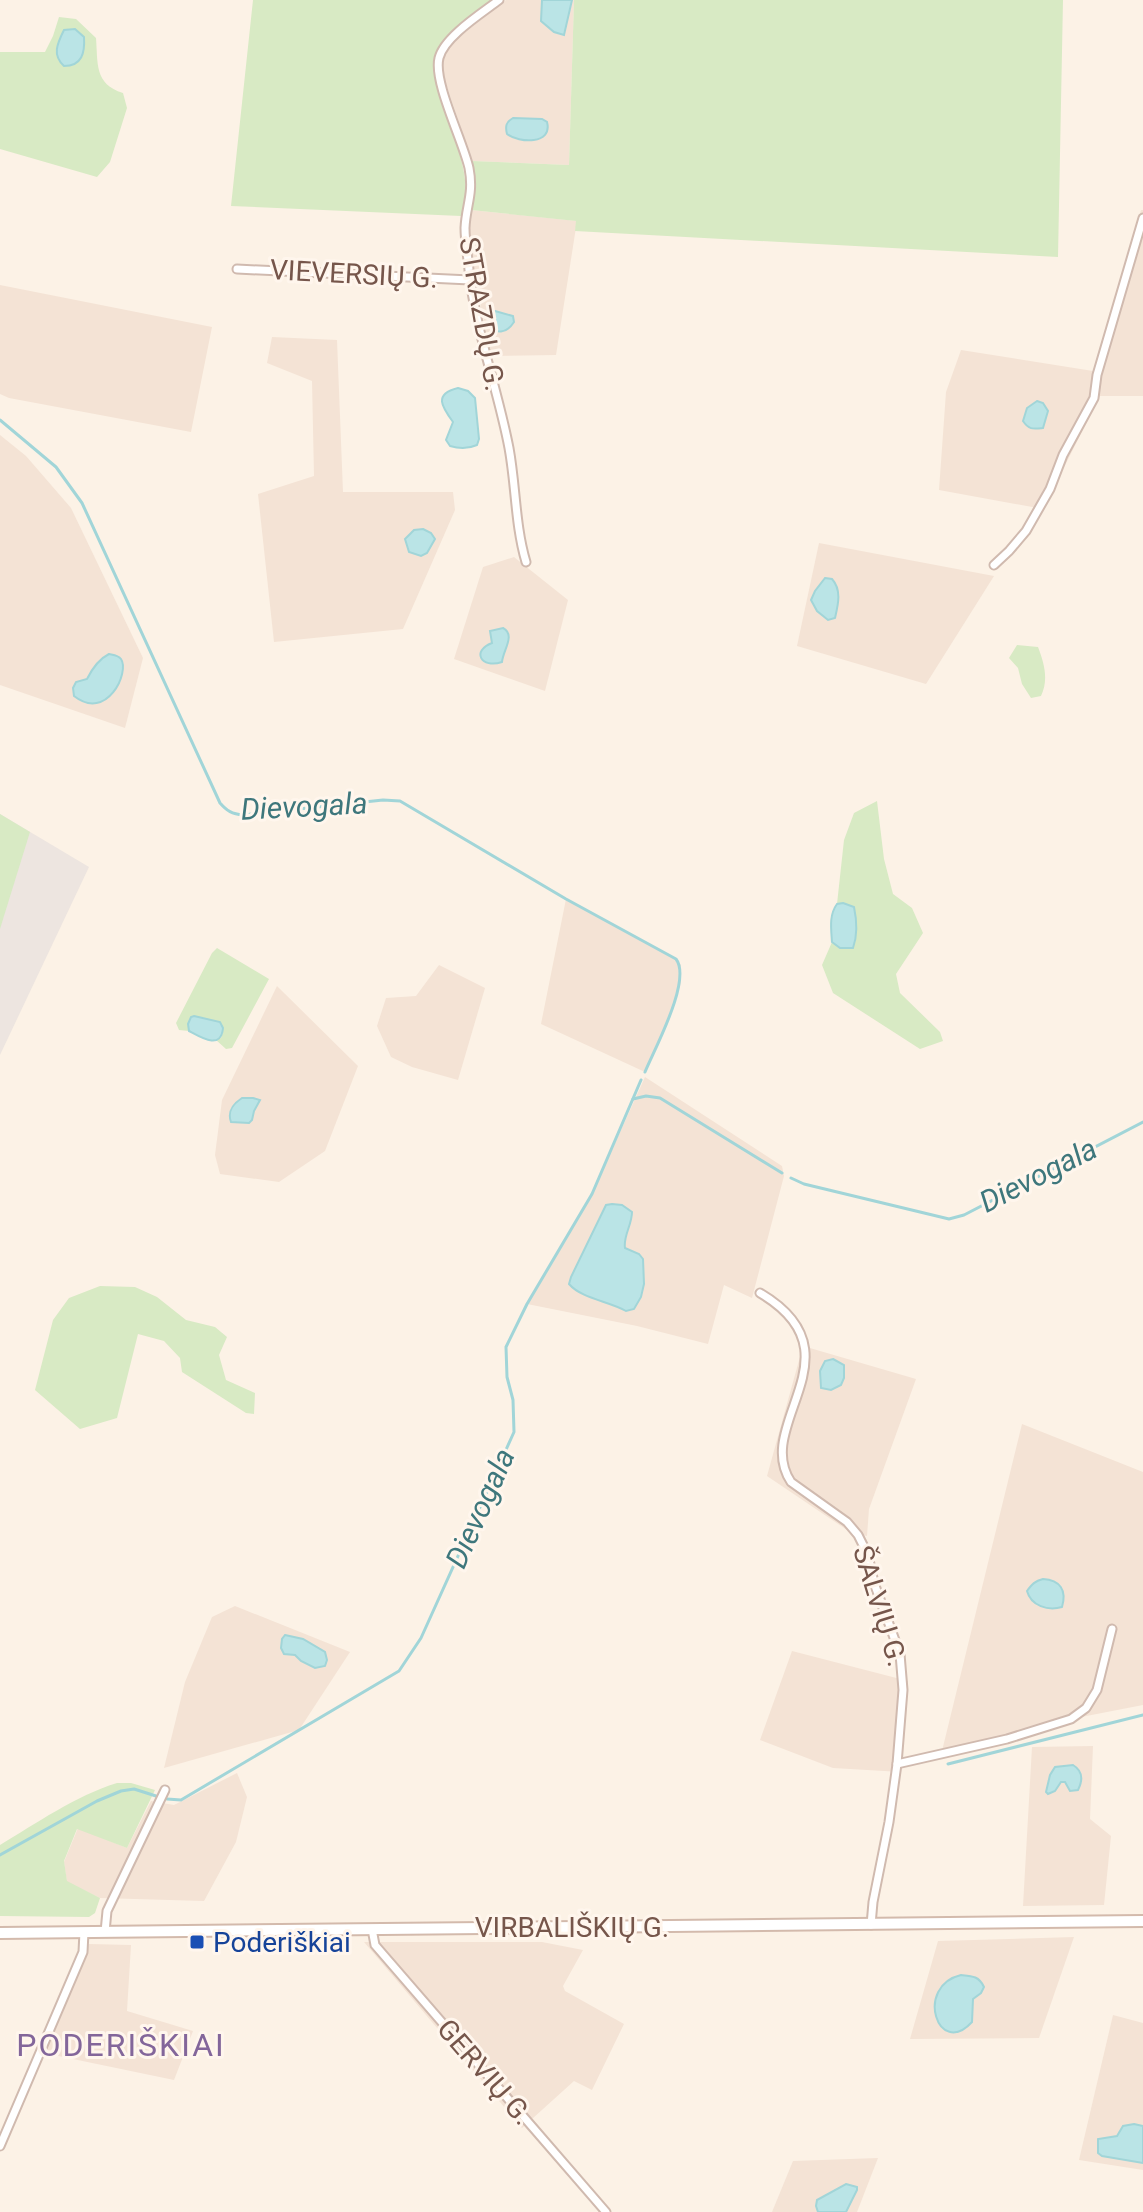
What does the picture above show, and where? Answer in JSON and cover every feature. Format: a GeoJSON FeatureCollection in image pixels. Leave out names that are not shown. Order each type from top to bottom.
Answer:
{"type":"FeatureCollection","features":[{"type":"Feature","properties":{"kind":"main road","name":"VIRBALIŠKIŲ G."},"geometry":{"type":"LineString","coordinates":[[0,1933],[1143,1921]]}},
{"type":"Feature","properties":{"kind":"street","name":"STRAZDŲ G."},"geometry":{"type":"LineString","coordinates":[[499,0],[445,45],[437,66],[470,175],[472,195],[465,226],[470,280],[509,449],[526,562]]}},
{"type":"Feature","properties":{"kind":"street"},"geometry":{"type":"LineString","coordinates":[[994,565],[1026,531],[1094,398],[1097,375],[1143,218]]}},
{"type":"Feature","properties":{"kind":"street","name":"VIEVERSIŲ G."},"geometry":{"type":"LineString","coordinates":[[237,269],[470,280]]}},
{"type":"Feature","properties":{"kind":"street","name":"ŠALVIŲ G."},"geometry":{"type":"LineString","coordinates":[[760,1293],[791,1317],[800,1331],[803,1346],[803,1378],[782,1446],[785,1473],[791,1482],[847,1522],[858,1535],[868,1555],[874,1583],[900,1654],[903,1690],[897,1764],[871,1925]]}},
{"type":"Feature","properties":{"kind":"street"},"geometry":{"type":"LineString","coordinates":[[897,1764],[994,1742],[1071,1719],[1086,1708],[1097,1690],[1112,1629]]}},
{"type":"Feature","properties":{"kind":"street"},"geometry":{"type":"LineString","coordinates":[[105,1932],[107,1911],[165,1790]]}},
{"type":"Feature","properties":{"kind":"street","name":"GERVIŲ G."},"geometry":{"type":"LineString","coordinates":[[372,1929],[375,1945],[606,2212]]}},
{"type":"Feature","properties":{"kind":"street"},"geometry":{"type":"LineString","coordinates":[[0,2146],[83,1952],[84,1932]]}},
{"type":"Feature","properties":{"kind":"shaded area"},"geometry":{"type":"Polygon","coordinates":[[[506,0],[574,0],[569,165],[472,161],[443,75],[442,58],[450,44],[506,0]]]}},
{"type":"Feature","properties":{"kind":"shaded area"},"geometry":{"type":"Polygon","coordinates":[[[471,210],[577,221],[556,355],[491,356],[476,283],[469,228],[471,210]]]}},
{"type":"Feature","properties":{"kind":"shaded area"},"geometry":{"type":"Polygon","coordinates":[[[1141,210],[1143,396],[1100,396],[1043,509],[939,490],[946,392],[961,350],[1093,371],[1141,210]]]}},
{"type":"Feature","properties":{"kind":"shaded area"},"geometry":{"type":"Polygon","coordinates":[[[0,285],[212,327],[191,432],[0,394],[0,285]]]}},
{"type":"Feature","properties":{"kind":"shaded area"},"geometry":{"type":"Polygon","coordinates":[[[272,337],[337,340],[343,492],[453,492],[455,510],[403,629],[274,642],[258,494],[314,476],[312,381],[267,363],[272,337]]]}},
{"type":"Feature","properties":{"kind":"shaded area"},"geometry":{"type":"Polygon","coordinates":[[[0,435],[26,456],[71,508],[143,658],[125,728],[0,685],[0,435]]]}},
{"type":"Feature","properties":{"kind":"shaded area"},"geometry":{"type":"Polygon","coordinates":[[[819,543],[994,576],[926,684],[797,646],[819,543]]]}},
{"type":"Feature","properties":{"kind":"shaded area"},"geometry":{"type":"Polygon","coordinates":[[[514,557],[568,600],[545,691],[454,659],[483,567],[514,557]]]}},
{"type":"Feature","properties":{"kind":"shaded area"},"geometry":{"type":"Polygon","coordinates":[[[0,814],[89,867],[0,1055],[0,814]]]}},
{"type":"Feature","properties":{"kind":"shaded area"},"geometry":{"type":"Polygon","coordinates":[[[566,899],[676,959],[681,965],[681,983],[645,1072],[541,1024],[566,899]]]}},
{"type":"Feature","properties":{"kind":"shaded area"},"geometry":{"type":"Polygon","coordinates":[[[439,965],[485,988],[458,1080],[412,1067],[391,1057],[377,1026],[386,998],[416,996],[439,965]]]}},
{"type":"Feature","properties":{"kind":"shaded area"},"geometry":{"type":"Polygon","coordinates":[[[277,986],[358,1066],[325,1151],[279,1182],[220,1174],[215,1155],[222,1100],[277,986]]]}},
{"type":"Feature","properties":{"kind":"shaded area"},"geometry":{"type":"Polygon","coordinates":[[[645,1077],[782,1166],[784,1176],[752,1298],[724,1285],[708,1344],[527,1304],[592,1194],[645,1077]]]}},
{"type":"Feature","properties":{"kind":"shaded area"},"geometry":{"type":"Polygon","coordinates":[[[803,1346],[916,1379],[869,1509],[867,1536],[850,1532],[767,1476],[803,1346]]]}},
{"type":"Feature","properties":{"kind":"shaded area"},"geometry":{"type":"Polygon","coordinates":[[[1022,1424],[1143,1472],[1143,1705],[1071,1719],[941,1755],[1022,1424]]]}},
{"type":"Feature","properties":{"kind":"shaded area"},"geometry":{"type":"Polygon","coordinates":[[[235,1606],[350,1652],[299,1730],[164,1768],[185,1682],[212,1617],[235,1606]]]}},
{"type":"Feature","properties":{"kind":"shaded area"},"geometry":{"type":"Polygon","coordinates":[[[792,1651],[908,1681],[901,1772],[833,1768],[760,1740],[792,1651]]]}},
{"type":"Feature","properties":{"kind":"shaded area"},"geometry":{"type":"Polygon","coordinates":[[[1093,1746],[1090,1819],[1111,1836],[1104,1905],[1023,1906],[1032,1747],[1093,1746]]]}},
{"type":"Feature","properties":{"kind":"shaded area"},"geometry":{"type":"Polygon","coordinates":[[[237,1773],[247,1797],[236,1842],[204,1901],[100,1898],[67,1882],[64,1862],[78,1828],[127,1848],[151,1801],[174,1805],[237,1773]]]}},
{"type":"Feature","properties":{"kind":"shaded area"},"geometry":{"type":"Polygon","coordinates":[[[1074,1937],[1039,2038],[910,2039],[938,1941],[1074,1937]]]}},
{"type":"Feature","properties":{"kind":"shaded area"},"geometry":{"type":"Polygon","coordinates":[[[364,1942],[542,1942],[583,1950],[563,1986],[565,1991],[624,2024],[592,2090],[574,2081],[522,2128],[364,1942]]]}},
{"type":"Feature","properties":{"kind":"shaded area"},"geometry":{"type":"Polygon","coordinates":[[[89,1944],[131,1945],[127,2011],[193,2031],[174,2080],[44,2053],[89,1944]]]}},
{"type":"Feature","properties":{"kind":"shaded area"},"geometry":{"type":"Polygon","coordinates":[[[1113,2015],[1143,2023],[1143,2170],[1079,2160],[1113,2015]]]}},
{"type":"Feature","properties":{"kind":"shaded area"},"geometry":{"type":"Polygon","coordinates":[[[878,2158],[857,2212],[772,2212],[793,2161],[878,2158]]]}},
{"type":"Feature","properties":{"kind":"green space"},"geometry":{"type":"Polygon","coordinates":[[[253,0],[495,0],[451,33],[437,55],[436,75],[441,97],[464,170],[466,193],[461,216],[231,206],[253,0]]]}},
{"type":"Feature","properties":{"kind":"green space"},"geometry":{"type":"Polygon","coordinates":[[[574,0],[1063,0],[1058,257],[575,231],[576,221],[471,210],[475,192],[472,161],[569,165],[574,0]]]}},
{"type":"Feature","properties":{"kind":"green space"},"geometry":{"type":"Polygon","coordinates":[[[59,17],[76,19],[96,38],[99,72],[107,84],[123,93],[127,108],[110,162],[97,177],[0,149],[0,52],[45,52],[59,17]]]}},
{"type":"Feature","properties":{"kind":"green space"},"geometry":{"type":"Polygon","coordinates":[[[1017,645],[1038,647],[1045,677],[1041,696],[1031,698],[1022,684],[1018,668],[1009,658],[1017,645]]]}},
{"type":"Feature","properties":{"kind":"green space"},"geometry":{"type":"Polygon","coordinates":[[[877,801],[884,859],[893,894],[912,908],[923,933],[896,974],[900,993],[940,1032],[943,1041],[920,1049],[833,993],[822,965],[832,942],[840,948],[852,948],[856,938],[843,903],[837,904],[844,840],[854,813],[877,801]]]}},
{"type":"Feature","properties":{"kind":"green space"},"geometry":{"type":"Polygon","coordinates":[[[0,814],[30,832],[0,929],[0,814]]]}},
{"type":"Feature","properties":{"kind":"green space"},"geometry":{"type":"Polygon","coordinates":[[[217,948],[269,979],[232,1048],[226,1049],[216,1040],[221,1038],[223,1031],[219,1022],[189,1031],[179,1030],[176,1023],[217,948]]]}},
{"type":"Feature","properties":{"kind":"green space"},"geometry":{"type":"Polygon","coordinates":[[[100,1286],[135,1287],[157,1297],[186,1320],[215,1327],[227,1337],[219,1355],[226,1380],[255,1393],[254,1414],[246,1413],[182,1372],[180,1358],[164,1341],[138,1334],[117,1418],[80,1429],[35,1390],[53,1320],[69,1298],[100,1286]]]}},
{"type":"Feature","properties":{"kind":"green space"},"geometry":{"type":"Polygon","coordinates":[[[117,1783],[131,1783],[155,1790],[127,1848],[77,1829],[64,1861],[67,1881],[100,1898],[95,1913],[89,1917],[0,1916],[0,1845],[71,1803],[117,1783]]]}},
{"type":"Feature","properties":{"kind":"water"},"geometry":{"type":"Polygon","coordinates":[[[542,0],[572,0],[564,35],[554,32],[541,21],[542,0]]]}},
{"type":"Feature","properties":{"kind":"water"},"geometry":{"type":"Polygon","coordinates":[[[75,29],[84,37],[83,53],[75,64],[64,66],[58,58],[58,45],[64,30],[75,29]]]}},
{"type":"Feature","properties":{"kind":"water"},"geometry":{"type":"Polygon","coordinates":[[[513,118],[542,119],[547,122],[545,135],[534,140],[512,137],[507,134],[506,126],[513,118]]]}},
{"type":"Feature","properties":{"kind":"water"},"geometry":{"type":"Polygon","coordinates":[[[495,311],[513,316],[514,322],[505,331],[494,330],[488,323],[495,311]]]}},
{"type":"Feature","properties":{"kind":"water"},"geometry":{"type":"Polygon","coordinates":[[[458,388],[468,391],[475,398],[479,439],[477,445],[467,448],[450,446],[446,440],[453,422],[443,406],[443,397],[458,388]]]}},
{"type":"Feature","properties":{"kind":"water"},"geometry":{"type":"Polygon","coordinates":[[[1037,401],[1043,403],[1048,411],[1043,428],[1032,428],[1023,421],[1027,408],[1037,401]]]}},
{"type":"Feature","properties":{"kind":"water"},"geometry":{"type":"Polygon","coordinates":[[[423,529],[435,539],[427,553],[421,556],[409,552],[405,539],[414,530],[423,529]]]}},
{"type":"Feature","properties":{"kind":"water"},"geometry":{"type":"Polygon","coordinates":[[[825,578],[832,579],[838,593],[835,618],[828,620],[817,611],[811,600],[825,578]]]}},
{"type":"Feature","properties":{"kind":"water"},"geometry":{"type":"Polygon","coordinates":[[[503,628],[509,639],[502,662],[484,661],[480,654],[492,643],[490,631],[503,628]]]}},
{"type":"Feature","properties":{"kind":"water"},"geometry":{"type":"Polygon","coordinates":[[[109,654],[120,658],[123,665],[119,683],[113,692],[97,703],[74,696],[76,682],[87,679],[96,665],[109,654]]]}},
{"type":"Feature","properties":{"kind":"water"},"geometry":{"type":"Polygon","coordinates":[[[837,904],[854,907],[856,938],[853,948],[840,948],[832,942],[833,913],[837,904]]]}},
{"type":"Feature","properties":{"kind":"water"},"geometry":{"type":"Polygon","coordinates":[[[194,1016],[220,1022],[223,1028],[219,1039],[210,1040],[189,1031],[188,1024],[194,1016]]]}},
{"type":"Feature","properties":{"kind":"water"},"geometry":{"type":"Polygon","coordinates":[[[242,1098],[260,1100],[252,1120],[249,1123],[231,1122],[232,1108],[242,1098]]]}},
{"type":"Feature","properties":{"kind":"water"},"geometry":{"type":"Polygon","coordinates":[[[606,1205],[622,1205],[632,1212],[625,1248],[643,1259],[641,1297],[634,1309],[626,1311],[581,1293],[569,1284],[606,1205]]]}},
{"type":"Feature","properties":{"kind":"water"},"geometry":{"type":"Polygon","coordinates":[[[833,1359],[844,1365],[844,1378],[841,1385],[831,1390],[821,1388],[820,1371],[825,1361],[833,1359]]]}},
{"type":"Feature","properties":{"kind":"water"},"geometry":{"type":"Polygon","coordinates":[[[1043,1579],[1054,1581],[1061,1587],[1064,1596],[1062,1607],[1041,1606],[1029,1596],[1027,1591],[1030,1586],[1043,1579]]]}},
{"type":"Feature","properties":{"kind":"water"},"geometry":{"type":"Polygon","coordinates":[[[285,1635],[303,1639],[325,1652],[325,1666],[315,1668],[295,1655],[284,1654],[281,1648],[285,1635]]]}},
{"type":"Feature","properties":{"kind":"water"},"geometry":{"type":"Polygon","coordinates":[[[1073,1765],[1081,1776],[1078,1790],[1070,1791],[1065,1782],[1061,1782],[1055,1791],[1048,1794],[1050,1775],[1055,1767],[1073,1765]]]}},
{"type":"Feature","properties":{"kind":"water"},"geometry":{"type":"Polygon","coordinates":[[[961,1975],[972,1976],[984,1987],[973,1999],[972,2022],[960,2031],[949,2032],[941,2026],[936,2016],[935,2004],[938,1992],[947,1982],[961,1975]]]}},
{"type":"Feature","properties":{"kind":"water"},"geometry":{"type":"Polygon","coordinates":[[[1123,2126],[1143,2126],[1143,2163],[1098,2153],[1098,2139],[1117,2136],[1123,2126]]]}},
{"type":"Feature","properties":{"kind":"water"},"geometry":{"type":"Polygon","coordinates":[[[846,2184],[857,2187],[857,2190],[846,2212],[818,2212],[817,2200],[846,2184]]]}},
{"type":"Feature","properties":{"kind":"waterway","name":"Dievogala"},"geometry":{"type":"LineString","coordinates":[[0,420],[56,467],[82,503],[220,803],[227,810],[243,815],[383,800],[400,801],[566,899],[676,959],[680,969],[676,998],[645,1072]]}},
{"type":"Feature","properties":{"kind":"waterway","name":"Dievogala"},"geometry":{"type":"LineString","coordinates":[[167,1799],[181,1800],[399,1671],[421,1638],[514,1432],[506,1347],[527,1304],[592,1194],[641,1080]]}},
{"type":"Feature","properties":{"kind":"waterway","name":"Dievogala"},"geometry":{"type":"LineString","coordinates":[[633,1099],[646,1096],[660,1098],[782,1173]]}},
{"type":"Feature","properties":{"kind":"waterway","name":"Dievogala"},"geometry":{"type":"LineString","coordinates":[[791,1178],[804,1184],[949,1219],[964,1215],[1143,1122]]}},
{"type":"Feature","properties":{"kind":"waterway"},"geometry":{"type":"LineString","coordinates":[[948,1764],[1143,1715]]}},
{"type":"Feature","properties":{"kind":"waterway","name":"Dievogala"},"geometry":{"type":"LineString","coordinates":[[0,1855],[121,1791],[134,1789],[156,1796]]}},
{"type":"Feature","properties":{"kind":"place","name":"Poderiškiai"},"geometry":{"type":"Point","coordinates":[197,1942]}},
{"type":"Feature","properties":{"kind":"district","name":"PODERIŠKIAI"},"geometry":{"type":"Point","coordinates":[121,2045]}}]}
